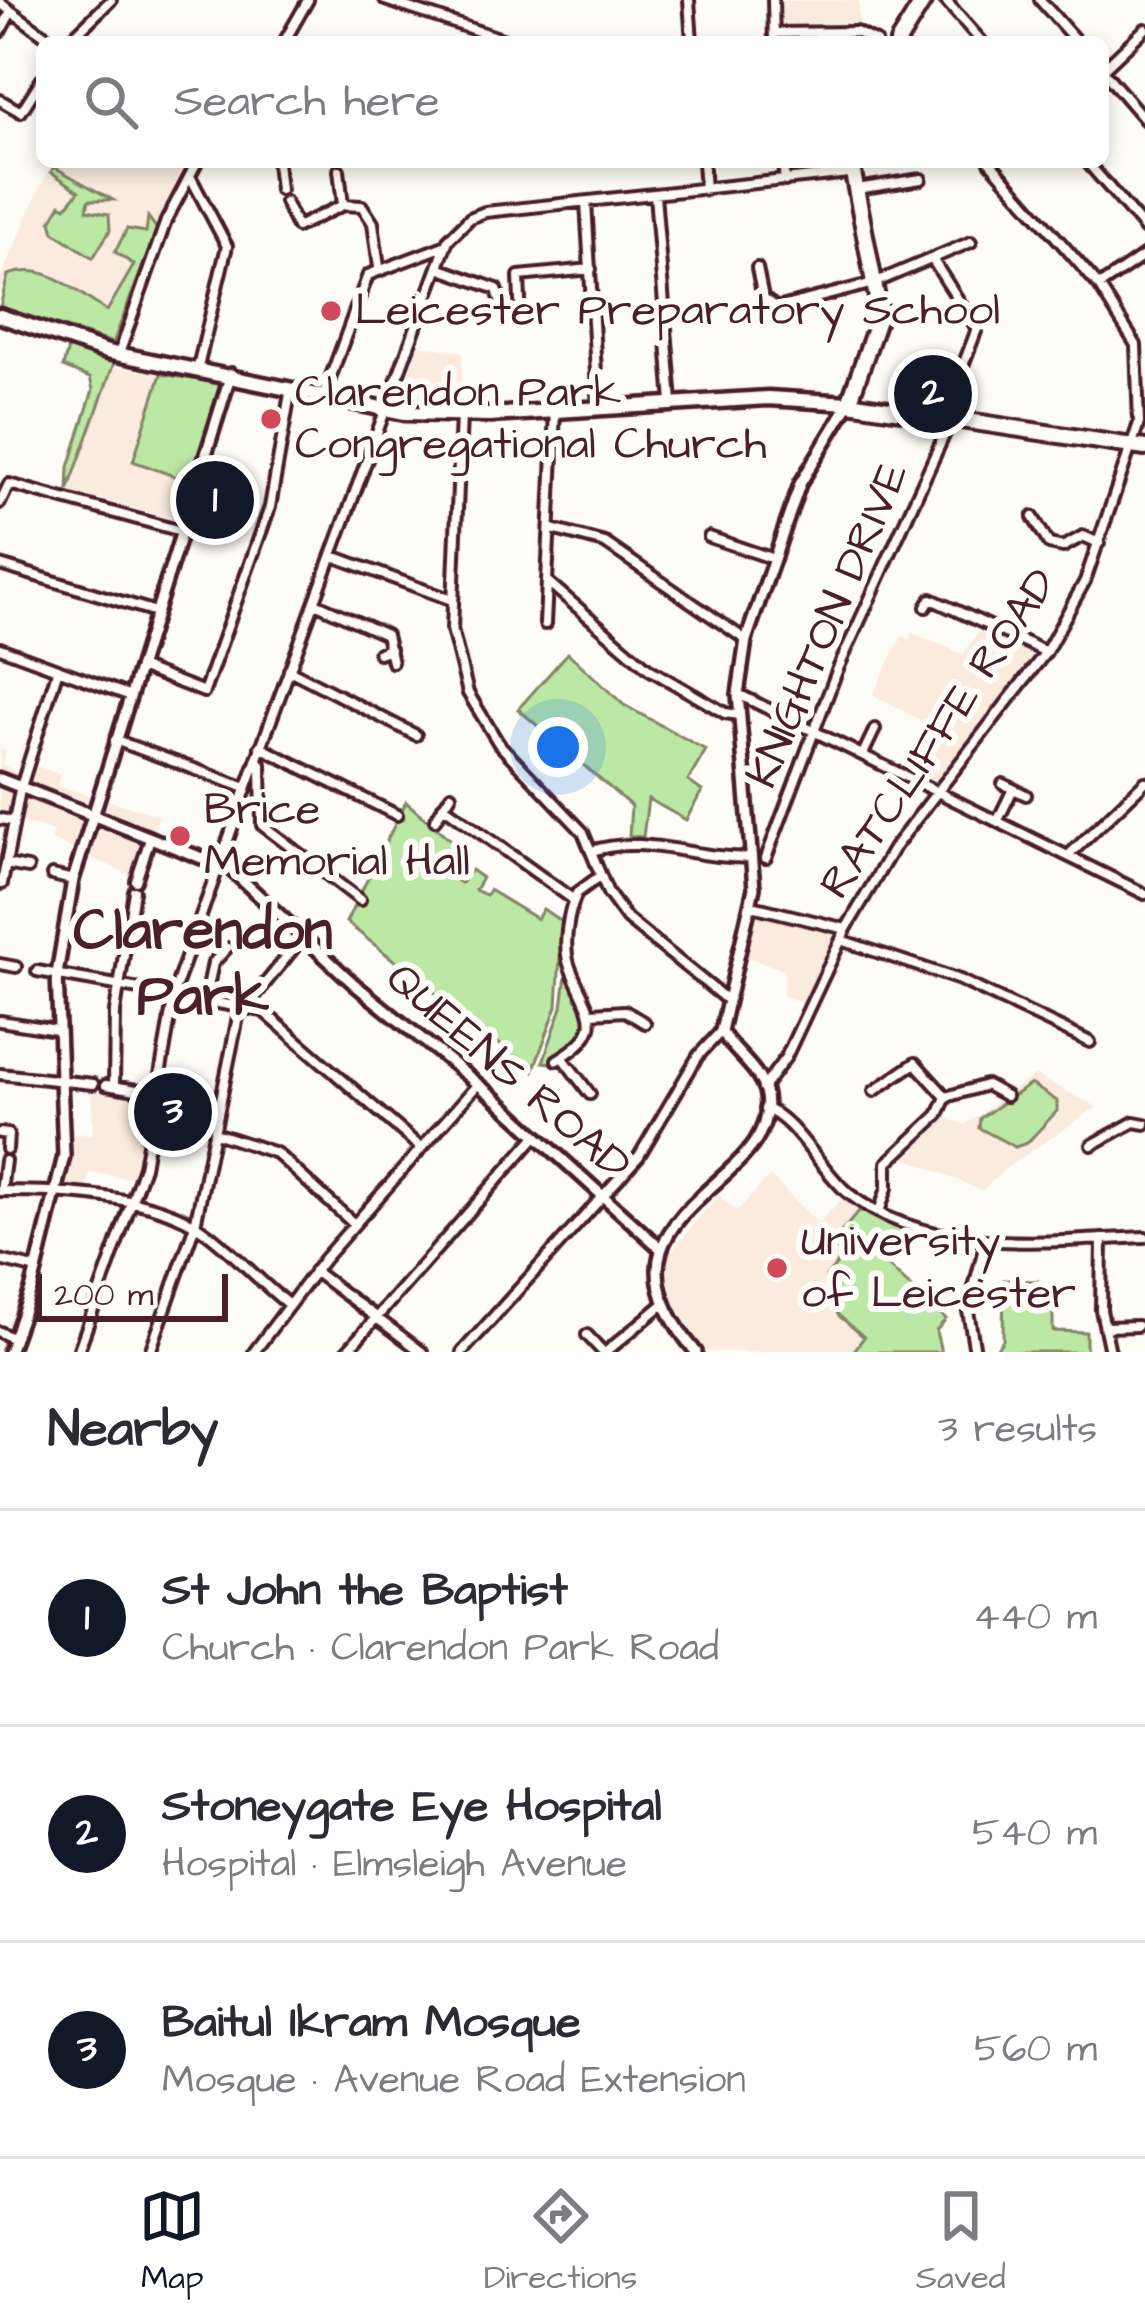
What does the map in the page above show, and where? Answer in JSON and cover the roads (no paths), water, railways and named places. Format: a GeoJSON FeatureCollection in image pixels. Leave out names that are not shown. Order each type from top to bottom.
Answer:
{"type":"FeatureCollection","features":[{"type":"Feature","properties":{"kind":"highway"},"geometry":{"type":"LineString","coordinates":[[902,36],[924,0]]}},
{"type":"Feature","properties":{"kind":"highway"},"geometry":{"type":"LineString","coordinates":[[850,175],[880,320],[848,403],[1138,447]]}},
{"type":"Feature","properties":{"kind":"main road"},"geometry":{"type":"LineString","coordinates":[[0,316],[119,354],[387,410],[461,415],[672,402],[848,403]]}},
{"type":"Feature","properties":{"kind":"street"},"geometry":{"type":"LineString","coordinates":[[74,36],[111,0]]}},
{"type":"Feature","properties":{"kind":"street"},"geometry":{"type":"LineString","coordinates":[[287,36],[308,0]]}},
{"type":"Feature","properties":{"kind":"street"},"geometry":{"type":"LineString","coordinates":[[386,0],[493,36]]}},
{"type":"Feature","properties":{"kind":"street"},"geometry":{"type":"LineString","coordinates":[[689,0],[692,36]]}},
{"type":"Feature","properties":{"kind":"street"},"geometry":{"type":"LineString","coordinates":[[773,0],[774,36]]}},
{"type":"Feature","properties":{"kind":"street"},"geometry":{"type":"LineString","coordinates":[[945,0],[977,36]]}},
{"type":"Feature","properties":{"kind":"street"},"geometry":{"type":"LineString","coordinates":[[1040,0],[1072,36]]}},
{"type":"Feature","properties":{"kind":"street"},"geometry":{"type":"LineString","coordinates":[[0,3],[46,36]]}},
{"type":"Feature","properties":{"kind":"street"},"geometry":{"type":"LineString","coordinates":[[0,32],[12,12]]}},
{"type":"Feature","properties":{"kind":"street"},"geometry":{"type":"LineString","coordinates":[[1109,64],[1145,29]]}},
{"type":"Feature","properties":{"kind":"street"},"geometry":{"type":"LineString","coordinates":[[790,36],[856,32],[864,36]]}},
{"type":"Feature","properties":{"kind":"street"},"geometry":{"type":"LineString","coordinates":[[1109,77],[1145,120]]}},
{"type":"Feature","properties":{"kind":"street"},"geometry":{"type":"LineString","coordinates":[[0,100],[21,112],[36,88]]}},
{"type":"Feature","properties":{"kind":"street"},"geometry":{"type":"LineString","coordinates":[[119,354],[166,221],[193,168]]}},
{"type":"Feature","properties":{"kind":"street"},"geometry":{"type":"LineString","coordinates":[[278,168],[280,190]]}},
{"type":"Feature","properties":{"kind":"street"},"geometry":{"type":"LineString","coordinates":[[703,168],[705,190]]}},
{"type":"Feature","properties":{"kind":"street"},"geometry":{"type":"LineString","coordinates":[[784,168],[785,181]]}},
{"type":"Feature","properties":{"kind":"street"},"geometry":{"type":"LineString","coordinates":[[996,168],[1100,286],[1136,344],[1143,403]]}},
{"type":"Feature","properties":{"kind":"street"},"geometry":{"type":"LineString","coordinates":[[1092,168],[1145,230]]}},
{"type":"Feature","properties":{"kind":"street"},"geometry":{"type":"LineString","coordinates":[[339,170],[344,205]]}},
{"type":"Feature","properties":{"kind":"street"},"geometry":{"type":"LineString","coordinates":[[189,175],[226,246],[198,367]]}},
{"type":"Feature","properties":{"kind":"street"},"geometry":{"type":"LineString","coordinates":[[78,1352],[132,1203],[174,995],[217,863],[445,246],[456,229],[477,214],[586,202],[850,175],[921,179]]}},
{"type":"Feature","properties":{"kind":"street"},"geometry":{"type":"LineString","coordinates":[[655,195],[672,402]]}},
{"type":"Feature","properties":{"kind":"street"},"geometry":{"type":"LineString","coordinates":[[285,202],[297,227],[344,205],[357,204],[370,214],[379,267]]}},
{"type":"Feature","properties":{"kind":"street"},"geometry":{"type":"LineString","coordinates":[[586,202],[598,406]]}},
{"type":"Feature","properties":{"kind":"street"},"geometry":{"type":"LineString","coordinates":[[758,268],[763,298],[777,308],[874,283],[934,262],[971,242]]}},
{"type":"Feature","properties":{"kind":"street"},"geometry":{"type":"LineString","coordinates":[[324,395],[364,282],[379,267],[445,246]]}},
{"type":"Feature","properties":{"kind":"street"},"geometry":{"type":"LineString","coordinates":[[1100,286],[1145,255]]}},
{"type":"Feature","properties":{"kind":"street","name":"KNIGHTON DRIVE"},"geometry":{"type":"LineString","coordinates":[[766,858],[947,417],[977,329],[934,262]]}},
{"type":"Feature","properties":{"kind":"street"},"geometry":{"type":"LineString","coordinates":[[438,268],[497,289],[500,300]]}},
{"type":"Feature","properties":{"kind":"street"},"geometry":{"type":"LineString","coordinates":[[520,301],[519,276],[591,269]]}},
{"type":"Feature","properties":{"kind":"street"},"geometry":{"type":"LineString","coordinates":[[9,1352],[37,1269],[57,1191],[66,1130],[57,974],[73,880],[231,374]]}},
{"type":"Feature","properties":{"kind":"street"},"geometry":{"type":"LineString","coordinates":[[138,666],[204,692],[269,507],[290,388]]}},
{"type":"Feature","properties":{"kind":"street"},"geometry":{"type":"LineString","coordinates":[[822,400],[835,416],[837,430]]}},
{"type":"Feature","properties":{"kind":"street"},"geometry":{"type":"LineString","coordinates":[[462,1352],[640,1156],[689,1069],[721,1031],[752,906],[738,694],[746,640],[800,484],[837,430],[848,403]]}},
{"type":"Feature","properties":{"kind":"street","name":"RATCLIFFE ROAD"},"geometry":{"type":"LineString","coordinates":[[764,1088],[786,1057],[846,928],[893,849],[1046,652],[1085,581],[1138,447],[1143,403]]}},
{"type":"Feature","properties":{"kind":"street"},"geometry":{"type":"LineString","coordinates":[[545,624],[555,410]]}},
{"type":"Feature","properties":{"kind":"street"},"geometry":{"type":"LineString","coordinates":[[461,415],[452,600],[456,656],[477,711],[509,755],[561,804],[635,929],[727,1000]]}},
{"type":"Feature","properties":{"kind":"street"},"geometry":{"type":"LineString","coordinates":[[0,503],[9,484],[181,531]]}},
{"type":"Feature","properties":{"kind":"street","name":"RATCLIFFE ROAD"},"geometry":{"type":"LineString","coordinates":[[1033,517],[1053,545],[1064,547],[1083,536],[1099,543]]}},
{"type":"Feature","properties":{"kind":"street"},"geometry":{"type":"LineString","coordinates":[[552,529],[604,543],[746,640]]}},
{"type":"Feature","properties":{"kind":"street"},"geometry":{"type":"LineString","coordinates":[[709,537],[771,558]]}},
{"type":"Feature","properties":{"kind":"street"},"geometry":{"type":"LineString","coordinates":[[333,556],[452,600]]}},
{"type":"Feature","properties":{"kind":"street"},"geometry":{"type":"LineString","coordinates":[[0,565],[156,612]]}},
{"type":"Feature","properties":{"kind":"street"},"geometry":{"type":"LineString","coordinates":[[548,582],[649,669],[725,713],[739,715]]}},
{"type":"Feature","properties":{"kind":"street"},"geometry":{"type":"LineString","coordinates":[[926,607],[931,598],[1046,652]]}},
{"type":"Feature","properties":{"kind":"street"},"geometry":{"type":"LineString","coordinates":[[315,603],[386,635],[392,662]]}},
{"type":"Feature","properties":{"kind":"street"},"geometry":{"type":"LineString","coordinates":[[0,648],[128,695]]}},
{"type":"Feature","properties":{"kind":"street"},"geometry":{"type":"LineString","coordinates":[[379,653],[390,650]]}},
{"type":"Feature","properties":{"kind":"street"},"geometry":{"type":"LineString","coordinates":[[2,884],[20,790],[58,669]]}},
{"type":"Feature","properties":{"kind":"street"},"geometry":{"type":"LineString","coordinates":[[289,670],[416,735]]}},
{"type":"Feature","properties":{"kind":"street"},"geometry":{"type":"LineString","coordinates":[[738,694],[997,820],[1048,840],[1068,856],[1145,894]]}},
{"type":"Feature","properties":{"kind":"street"},"geometry":{"type":"LineString","coordinates":[[862,754],[875,729]]}},
{"type":"Feature","properties":{"kind":"street"},"geometry":{"type":"LineString","coordinates":[[115,740],[246,788]]}},
{"type":"Feature","properties":{"kind":"street"},"geometry":{"type":"LineString","coordinates":[[260,747],[397,815]]}},
{"type":"Feature","properties":{"kind":"street"},"geometry":{"type":"LineString","coordinates":[[256,760],[261,764],[262,825],[360,900]]}},
{"type":"Feature","properties":{"kind":"street","name":"QUEENS ROAD"},"geometry":{"type":"LineString","coordinates":[[0,779],[217,863],[241,877],[303,937],[478,1084],[660,1248]]}},
{"type":"Feature","properties":{"kind":"street"},"geometry":{"type":"LineString","coordinates":[[1068,856],[1145,782]]}},
{"type":"Feature","properties":{"kind":"street"},"geometry":{"type":"LineString","coordinates":[[997,820],[1008,787],[1026,795]]}},
{"type":"Feature","properties":{"kind":"street"},"geometry":{"type":"LineString","coordinates":[[435,820],[451,795]]}},
{"type":"Feature","properties":{"kind":"street"},"geometry":{"type":"LineString","coordinates":[[443,806],[574,900]]}},
{"type":"Feature","properties":{"kind":"street"},"geometry":{"type":"LineString","coordinates":[[0,819],[13,821]]}},
{"type":"Feature","properties":{"kind":"street"},"geometry":{"type":"LineString","coordinates":[[143,1091],[110,1085],[135,886],[150,839]]}},
{"type":"Feature","properties":{"kind":"street"},"geometry":{"type":"LineString","coordinates":[[592,851],[631,842],[688,855],[752,857]]}},
{"type":"Feature","properties":{"kind":"street"},"geometry":{"type":"LineString","coordinates":[[4,867],[28,868]]}},
{"type":"Feature","properties":{"kind":"street"},"geometry":{"type":"LineString","coordinates":[[52,875],[73,880]]}},
{"type":"Feature","properties":{"kind":"street"},"geometry":{"type":"LineString","coordinates":[[586,1095],[559,1059],[583,1042],[592,1013],[567,958],[574,900],[600,876]]}},
{"type":"Feature","properties":{"kind":"street"},"geometry":{"type":"LineString","coordinates":[[752,906],[846,928]]}},
{"type":"Feature","properties":{"kind":"street"},"geometry":{"type":"LineString","coordinates":[[150,1352],[195,1226],[243,1007],[303,937]]}},
{"type":"Feature","properties":{"kind":"street"},"geometry":{"type":"LineString","coordinates":[[841,940],[960,980],[1090,1042]]}},
{"type":"Feature","properties":{"kind":"street"},"geometry":{"type":"LineString","coordinates":[[206,1001],[213,963],[227,948]]}},
{"type":"Feature","properties":{"kind":"street"},"geometry":{"type":"LineString","coordinates":[[0,964],[16,967]]}},
{"type":"Feature","properties":{"kind":"street"},"geometry":{"type":"LineString","coordinates":[[38,971],[243,1007],[274,1017],[421,1148]]}},
{"type":"Feature","properties":{"kind":"street"},"geometry":{"type":"LineString","coordinates":[[592,1013],[625,1011],[646,1023]]}},
{"type":"Feature","properties":{"kind":"street"},"geometry":{"type":"LineString","coordinates":[[0,1021],[57,1030]]}},
{"type":"Feature","properties":{"kind":"street"},"geometry":{"type":"LineString","coordinates":[[696,1352],[661,1306],[656,1285],[660,1248],[754,1138],[764,1109],[764,1088],[721,1031]]}},
{"type":"Feature","properties":{"kind":"street"},"geometry":{"type":"LineString","coordinates":[[874,1091],[915,1063],[946,1097]]}},
{"type":"Feature","properties":{"kind":"street"},"geometry":{"type":"LineString","coordinates":[[0,1075],[93,1084]]}},
{"type":"Feature","properties":{"kind":"street"},"geometry":{"type":"LineString","coordinates":[[254,1352],[314,1271],[478,1084]]}},
{"type":"Feature","properties":{"kind":"street"},"geometry":{"type":"LineString","coordinates":[[879,1212],[887,1188],[887,1163],[938,1115],[946,1097],[986,1085],[1006,1096]]}},
{"type":"Feature","properties":{"kind":"street"},"geometry":{"type":"LineString","coordinates":[[764,1109],[781,1116],[840,1186],[879,1212],[986,1240],[1145,1237]]}},
{"type":"Feature","properties":{"kind":"street"},"geometry":{"type":"LineString","coordinates":[[1092,1145],[1134,1121],[1145,1124]]}},
{"type":"Feature","properties":{"kind":"street"},"geometry":{"type":"LineString","coordinates":[[0,1133],[8,1134],[7,1149]]}},
{"type":"Feature","properties":{"kind":"street"},"geometry":{"type":"LineString","coordinates":[[215,1133],[276,1153],[354,1224]]}},
{"type":"Feature","properties":{"kind":"street"},"geometry":{"type":"LineString","coordinates":[[346,1352],[536,1136]]}},
{"type":"Feature","properties":{"kind":"street"},"geometry":{"type":"LineString","coordinates":[[5,1161],[0,1191],[57,1191],[132,1203],[195,1226],[289,1305]]}},
{"type":"Feature","properties":{"kind":"street"},"geometry":{"type":"LineString","coordinates":[[1102,1239],[1110,1352]]}},
{"type":"Feature","properties":{"kind":"street"},"geometry":{"type":"LineString","coordinates":[[975,1352],[969,1304],[986,1240]]}},
{"type":"Feature","properties":{"kind":"street"},"geometry":{"type":"LineString","coordinates":[[0,1260],[37,1269]]}},
{"type":"Feature","properties":{"kind":"street"},"geometry":{"type":"LineString","coordinates":[[314,1271],[422,1352]]}},
{"type":"Feature","properties":{"kind":"street"},"geometry":{"type":"LineString","coordinates":[[929,1298],[969,1304]]}},
{"type":"Feature","properties":{"kind":"street"},"geometry":{"type":"LineString","coordinates":[[587,1336],[604,1352],[661,1306]]}},
{"type":"Feature","properties":{"kind":"street"},"geometry":{"type":"LineString","coordinates":[[1106,1327],[1137,1326]]}},
{"type":"Feature","properties":{"kind":"street"},"geometry":{"type":"LineString","coordinates":[[0,1332],[14,1339]]}},
{"type":"Feature","properties":{"kind":"place","name":"Leicester Preparatory School"},"geometry":{"type":"Point","coordinates":[331,311]}},
{"type":"Feature","properties":{"kind":"place","name":"Stoneygate Eye Hospital"},"geometry":{"type":"Point","coordinates":[933,394]}},
{"type":"Feature","properties":{"kind":"place","name":"Clarendon Park Congregational Church"},"geometry":{"type":"Point","coordinates":[271,419]}},
{"type":"Feature","properties":{"kind":"place","name":"St John the Baptist"},"geometry":{"type":"Point","coordinates":[215,500]}},
{"type":"Feature","properties":{"kind":"place","name":"Brice Memorial Hall"},"geometry":{"type":"Point","coordinates":[180,836]}},
{"type":"Feature","properties":{"kind":"place","name":"Baitul Ikram Mosque"},"geometry":{"type":"Point","coordinates":[173,1112]}},
{"type":"Feature","properties":{"kind":"place","name":"University of Leicester"},"geometry":{"type":"Point","coordinates":[777,1268]}},
{"type":"Feature","properties":{"kind":"district","name":"Clarendon Park"},"geometry":{"type":"Point","coordinates":[203,964]}}]}
